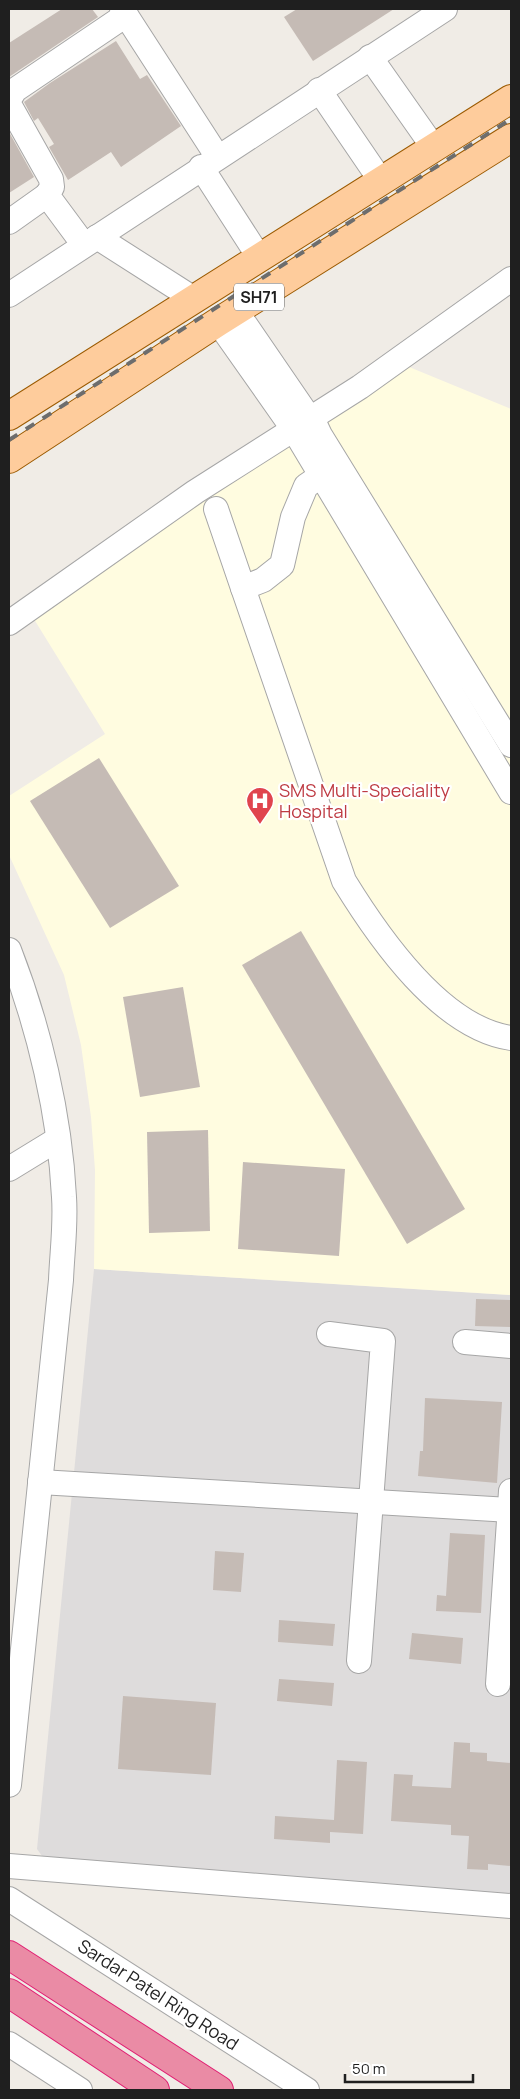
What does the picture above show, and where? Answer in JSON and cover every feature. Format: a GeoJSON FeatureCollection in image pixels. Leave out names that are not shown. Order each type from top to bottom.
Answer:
{"type":"FeatureCollection","features":[{"type":"Feature","properties":{"kind":"highway"},"geometry":{"type":"LineString","coordinates":[[9,1955],[219,2090]]}},
{"type":"Feature","properties":{"kind":"highway"},"geometry":{"type":"LineString","coordinates":[[9,1993],[155,2090]]}},
{"type":"Feature","properties":{"kind":"main road","name":"SH71"},"geometry":{"type":"LineString","coordinates":[[9,416],[511,99]]}},
{"type":"Feature","properties":{"kind":"main road","name":"SH71"},"geometry":{"type":"LineString","coordinates":[[9,459],[227,317],[511,138]]}},
{"type":"Feature","properties":{"kind":"street"},"geometry":{"type":"LineString","coordinates":[[9,294],[445,9]]}},
{"type":"Feature","properties":{"kind":"street"},"geometry":{"type":"LineString","coordinates":[[9,222],[47,195],[52,187],[51,179],[9,104],[10,98],[15,90],[124,12],[209,162],[259,258]]}},
{"type":"Feature","properties":{"kind":"street"},"geometry":{"type":"LineString","coordinates":[[370,57],[434,148]]}},
{"type":"Feature","properties":{"kind":"street"},"geometry":{"type":"LineString","coordinates":[[319,90],[381,181]]}},
{"type":"Feature","properties":{"kind":"street"},"geometry":{"type":"LineString","coordinates":[[47,195],[91,241],[194,299]]}},
{"type":"Feature","properties":{"kind":"street"},"geometry":{"type":"LineString","coordinates":[[9,623],[195,492],[360,387],[511,279]]}},
{"type":"Feature","properties":{"kind":"street"},"geometry":{"type":"LineString","coordinates":[[227,317],[305,422],[511,792]]}},
{"type":"Feature","properties":{"kind":"street"},"geometry":{"type":"LineString","coordinates":[[243,588],[263,580],[282,565],[293,517],[306,486],[330,469]]}},
{"type":"Feature","properties":{"kind":"street"},"geometry":{"type":"LineString","coordinates":[[330,469],[511,745]]}},
{"type":"Feature","properties":{"kind":"street"},"geometry":{"type":"LineString","coordinates":[[216,509],[344,882],[369,922],[426,990],[470,1025],[511,1038]]}},
{"type":"Feature","properties":{"kind":"street"},"geometry":{"type":"LineString","coordinates":[[9,950],[22,985],[44,1062],[58,1139],[64,1198],[61,1271],[9,1785]]}},
{"type":"Feature","properties":{"kind":"street"},"geometry":{"type":"LineString","coordinates":[[9,1169],[58,1139]]}},
{"type":"Feature","properties":{"kind":"street"},"geometry":{"type":"LineString","coordinates":[[330,1334],[383,1340],[359,1661]]}},
{"type":"Feature","properties":{"kind":"street"},"geometry":{"type":"LineString","coordinates":[[465,1342],[511,1346]]}},
{"type":"Feature","properties":{"kind":"street"},"geometry":{"type":"LineString","coordinates":[[40,1482],[371,1502],[511,1504],[498,1684]]}},
{"type":"Feature","properties":{"kind":"street"},"geometry":{"type":"LineString","coordinates":[[9,1866],[511,1906]]}},
{"type":"Feature","properties":{"kind":"street","name":"Sardar Patel Ring Road"},"geometry":{"type":"LineString","coordinates":[[9,1899],[308,2090]]}},
{"type":"Feature","properties":{"kind":"street"},"geometry":{"type":"LineString","coordinates":[[9,2044],[80,2090]]}},
{"type":"Feature","properties":{"kind":"shaded area","name":"SMS Multi-Speciality Hospital"},"geometry":{"type":"Polygon","coordinates":[[[397,362],[511,409],[511,1295],[94,1269],[95,1170],[91,1117],[81,1045],[64,975],[9,855],[9,796],[105,734],[24,603],[397,362]]]}},
{"type":"Feature","properties":{"kind":"shaded area"},"geometry":{"type":"Polygon","coordinates":[[[94,1269],[511,1295],[511,1897],[47,1863],[37,1849],[94,1269]]]}},
{"type":"Feature","properties":{"kind":"building"},"geometry":{"type":"Polygon","coordinates":[[[62,9],[92,9],[98,17],[9,77],[9,43],[62,9]]]}},
{"type":"Feature","properties":{"kind":"building"},"geometry":{"type":"Polygon","coordinates":[[[297,9],[394,9],[313,61],[284,17],[297,9]]]}},
{"type":"Feature","properties":{"kind":"building"},"geometry":{"type":"Polygon","coordinates":[[[116,41],[140,79],[147,75],[181,126],[121,167],[111,152],[68,180],[49,147],[54,144],[38,118],[34,121],[24,102],[116,41]]]}},
{"type":"Feature","properties":{"kind":"building"},"geometry":{"type":"Polygon","coordinates":[[[9,132],[34,177],[9,193],[9,132]]]}},
{"type":"Feature","properties":{"kind":"building"},"geometry":{"type":"Polygon","coordinates":[[[99,758],[179,886],[110,928],[30,801],[99,758]]]}},
{"type":"Feature","properties":{"kind":"building"},"geometry":{"type":"Polygon","coordinates":[[[301,931],[465,1209],[407,1244],[242,965],[301,931]]]}},
{"type":"Feature","properties":{"kind":"building"},"geometry":{"type":"Polygon","coordinates":[[[183,987],[200,1087],[140,1097],[123,997],[183,987]]]}},
{"type":"Feature","properties":{"kind":"building"},"geometry":{"type":"Polygon","coordinates":[[[208,1130],[210,1231],[149,1233],[147,1132],[208,1130]]]}},
{"type":"Feature","properties":{"kind":"building"},"geometry":{"type":"Polygon","coordinates":[[[243,1162],[345,1169],[339,1256],[238,1249],[243,1162]]]}},
{"type":"Feature","properties":{"kind":"building"},"geometry":{"type":"Polygon","coordinates":[[[476,1299],[511,1300],[511,1327],[475,1326],[476,1299]]]}},
{"type":"Feature","properties":{"kind":"building"},"geometry":{"type":"Polygon","coordinates":[[[425,1398],[502,1402],[497,1483],[418,1476],[420,1451],[423,1451],[425,1398]]]}},
{"type":"Feature","properties":{"kind":"building"},"geometry":{"type":"Polygon","coordinates":[[[450,1533],[485,1535],[481,1613],[436,1611],[437,1595],[446,1596],[450,1533]]]}},
{"type":"Feature","properties":{"kind":"building"},"geometry":{"type":"Polygon","coordinates":[[[215,1551],[244,1553],[241,1592],[213,1590],[215,1551]]]}},
{"type":"Feature","properties":{"kind":"building"},"geometry":{"type":"Polygon","coordinates":[[[279,1620],[335,1624],[333,1646],[278,1642],[279,1620]]]}},
{"type":"Feature","properties":{"kind":"building"},"geometry":{"type":"Polygon","coordinates":[[[412,1633],[463,1638],[461,1664],[409,1659],[412,1633]]]}},
{"type":"Feature","properties":{"kind":"building"},"geometry":{"type":"Polygon","coordinates":[[[279,1679],[334,1683],[332,1706],[277,1701],[279,1679]]]}},
{"type":"Feature","properties":{"kind":"building"},"geometry":{"type":"Polygon","coordinates":[[[123,1696],[216,1703],[211,1775],[118,1769],[123,1696]]]}},
{"type":"Feature","properties":{"kind":"building"},"geometry":{"type":"Polygon","coordinates":[[[454,1742],[470,1743],[470,1752],[487,1753],[487,1761],[511,1763],[511,1866],[488,1864],[488,1870],[467,1869],[469,1836],[451,1835],[451,1825],[391,1821],[394,1774],[413,1775],[412,1786],[451,1788],[454,1742]]]}},
{"type":"Feature","properties":{"kind":"building"},"geometry":{"type":"Polygon","coordinates":[[[337,1760],[367,1762],[363,1834],[330,1832],[330,1843],[274,1839],[275,1816],[334,1820],[337,1760]]]}},
{"type":"Feature","properties":{"kind":"railway"},"geometry":{"type":"LineString","coordinates":[[9,440],[511,119]]}},
{"type":"Feature","properties":{"kind":"place","name":"SMS Multi-Speciality Hospital"},"geometry":{"type":"Point","coordinates":[260,825]}}]}
